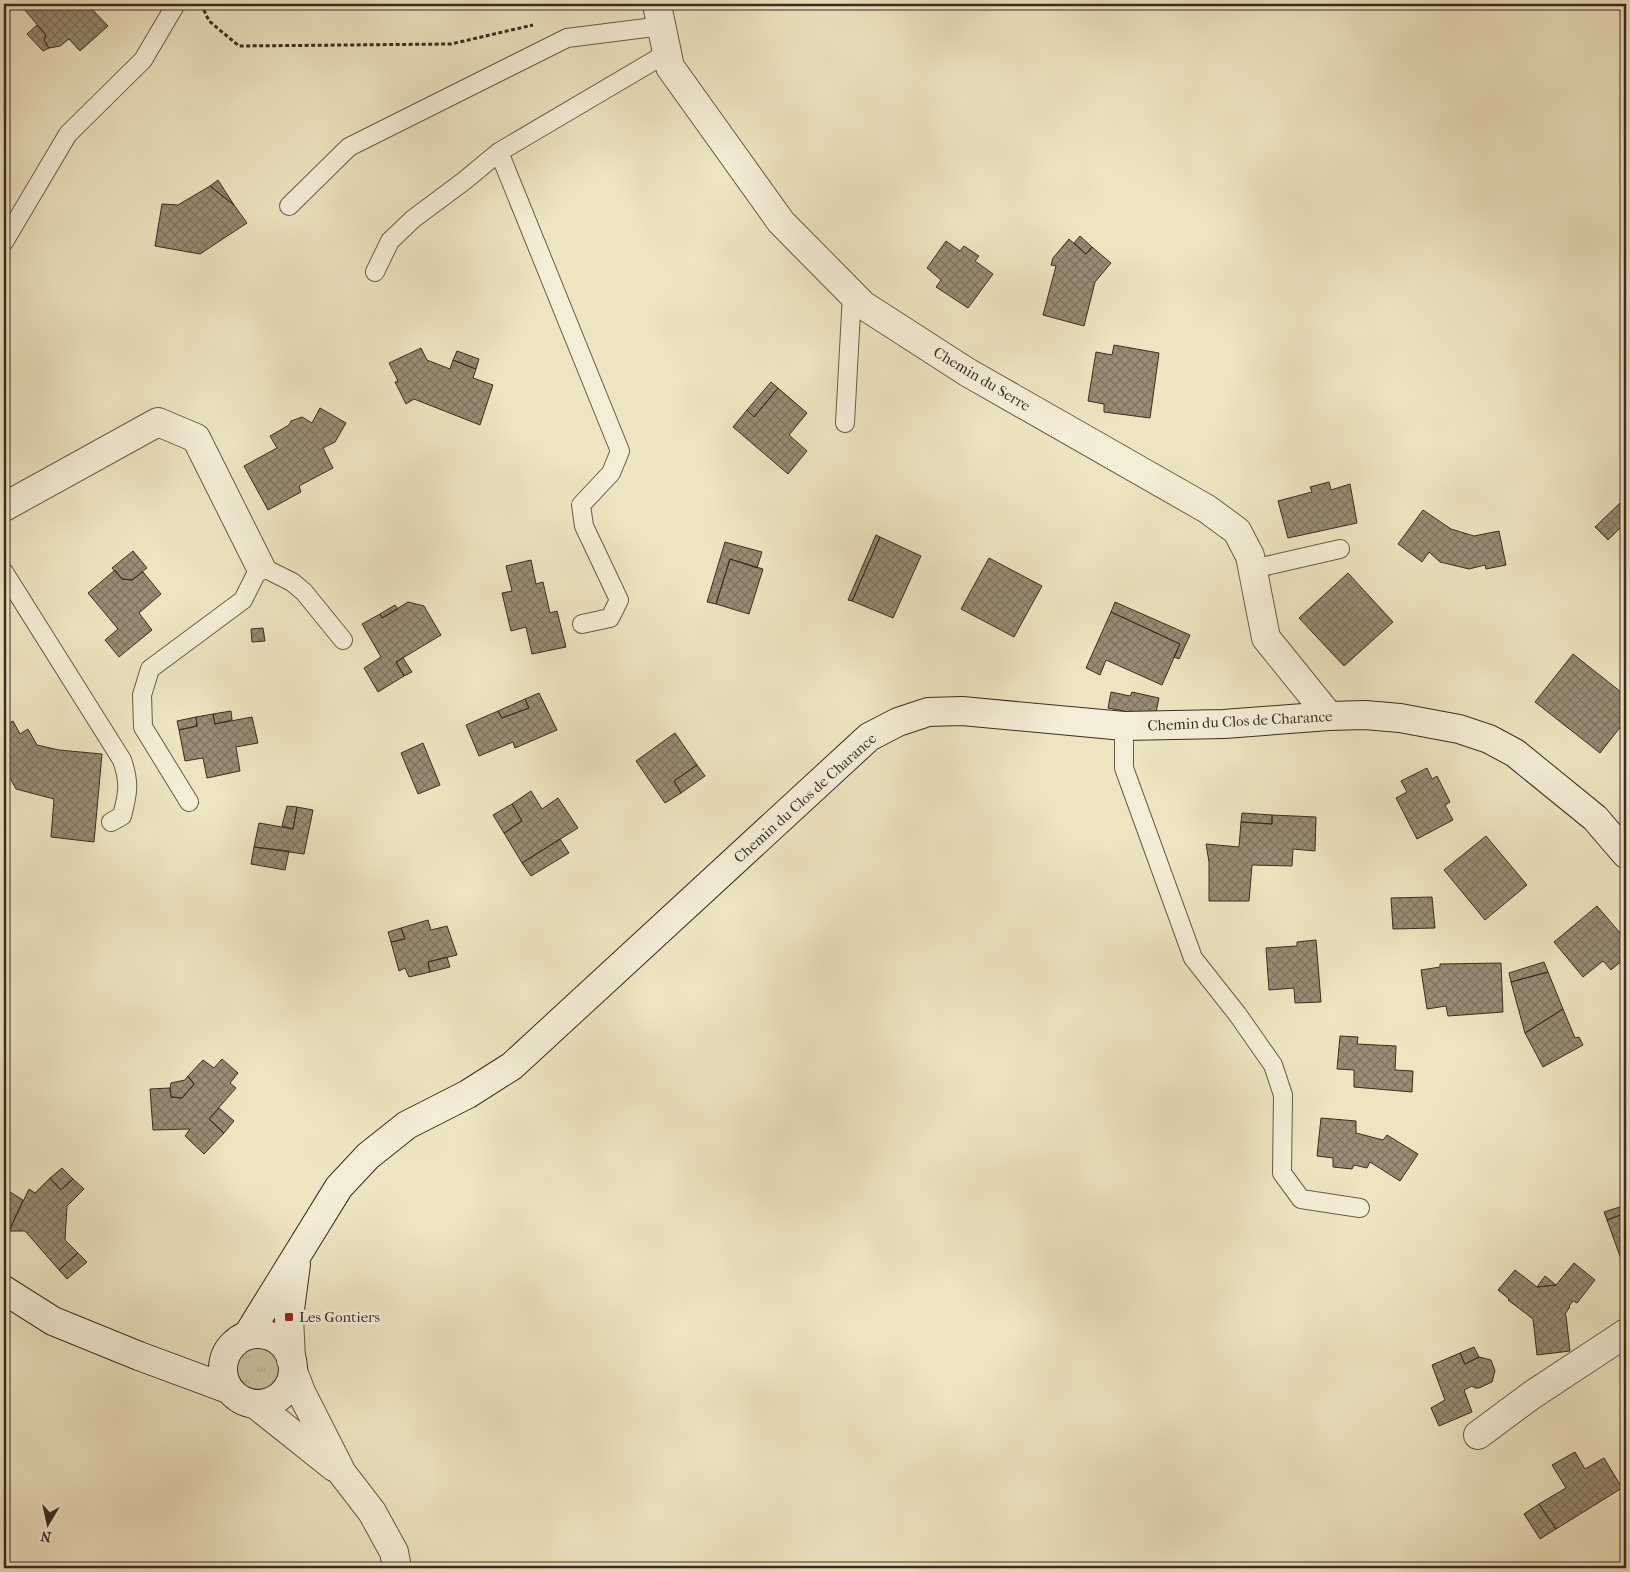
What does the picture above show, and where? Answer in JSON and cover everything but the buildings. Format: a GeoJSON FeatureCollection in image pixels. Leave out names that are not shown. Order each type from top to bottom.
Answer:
{"type":"FeatureCollection","features":[{"type":"Feature","properties":{"kind":"street","name":"Chemin du Serre"},"geometry":{"type":"LineString","coordinates":[[660,16],[670,67],[781,222],[864,305],[967,372],[1207,509],[1237,531],[1250,556],[1266,638],[1330,716]]}},
{"type":"Feature","properties":{"kind":"street"},"geometry":{"type":"LineString","coordinates":[[4,507],[158,422],[196,438],[260,566]]}},
{"type":"Feature","properties":{"kind":"street","name":"Chemin du Clos de Charance"},"geometry":{"type":"LineString","coordinates":[[247,1336],[339,1187],[368,1156],[407,1125],[468,1094],[512,1066],[869,737],[898,722],[928,712],[962,711],[1124,726],[1224,724],[1364,715],[1400,718],[1459,729],[1489,739],[1515,753],[1588,812],[1626,854]]}},
{"type":"Feature","properties":{"kind":"street","name":"Chemin du Clos de Charance"},"geometry":{"type":"LineString","coordinates":[[292,1365],[288,1316],[298,1253]]}},
{"type":"Feature","properties":{"kind":"street"},"geometry":{"type":"LineString","coordinates":[[4,1290],[52,1321],[228,1389],[245,1402],[266,1404],[277,1399],[290,1382],[292,1365]]}},
{"type":"Feature","properties":{"kind":"street"},"geometry":{"type":"LineString","coordinates":[[1478,1435],[1626,1333]]}},
{"type":"Feature","properties":{"kind":"street"},"geometry":{"type":"LineString","coordinates":[[228,1389],[222,1368],[224,1358],[237,1341],[247,1336],[258,1334],[269,1336],[279,1342],[286,1350],[301,1392],[342,1473],[372,1512],[394,1552],[397,1568]]}},
{"type":"Feature","properties":{"kind":"street"},"geometry":{"type":"LineString","coordinates":[[139,1356],[188,1360],[224,1358]]}},
{"type":"Feature","properties":{"kind":"street"},"geometry":{"type":"LineString","coordinates":[[255,1404],[342,1473]]}},
{"type":"Feature","properties":{"kind":"lane"},"geometry":{"type":"LineString","coordinates":[[4,242],[68,134],[143,60],[176,4]]}},
{"type":"Feature","properties":{"kind":"lane"},"geometry":{"type":"LineString","coordinates":[[289,206],[349,147],[567,38],[660,16]]}},
{"type":"Feature","properties":{"kind":"lane"},"geometry":{"type":"LineString","coordinates":[[375,272],[390,241],[413,219],[499,152],[667,53]]}},
{"type":"Feature","properties":{"kind":"lane"},"geometry":{"type":"LineString","coordinates":[[499,152],[620,451],[610,473],[580,505],[584,526],[619,600],[610,618],[582,624]]}},
{"type":"Feature","properties":{"kind":"lane"},"geometry":{"type":"LineString","coordinates":[[845,424],[852,294]]}},
{"type":"Feature","properties":{"kind":"lane"},"geometry":{"type":"LineString","coordinates":[[1253,569],[1340,549]]}},
{"type":"Feature","properties":{"kind":"lane"},"geometry":{"type":"LineString","coordinates":[[189,802],[143,727],[142,695],[150,669],[243,600],[260,566],[292,582],[304,592],[343,640]]}},
{"type":"Feature","properties":{"kind":"lane"},"geometry":{"type":"LineString","coordinates":[[4,572],[122,760],[128,778],[127,800],[122,816],[111,822]]}},
{"type":"Feature","properties":{"kind":"lane"},"geometry":{"type":"LineString","coordinates":[[1124,726],[1124,768],[1193,958],[1238,1015],[1273,1065],[1283,1095],[1282,1173],[1301,1199],[1360,1208]]}},
{"type":"Feature","properties":{"kind":"path"},"geometry":{"type":"LineString","coordinates":[[201,4],[209,21],[239,46],[451,44],[534,25]]}},
{"type":"Feature","properties":{"kind":"green space"},"geometry":{"type":"Polygon","coordinates":[[[262,1347],[270,1350],[276,1356],[279,1368],[276,1380],[270,1386],[254,1389],[246,1386],[240,1380],[237,1364],[240,1356],[246,1350],[262,1347]]]}},
{"type":"Feature","properties":{"kind":"place","name":"Les Gontiers"},"geometry":{"type":"Point","coordinates":[289,1317]}}]}
